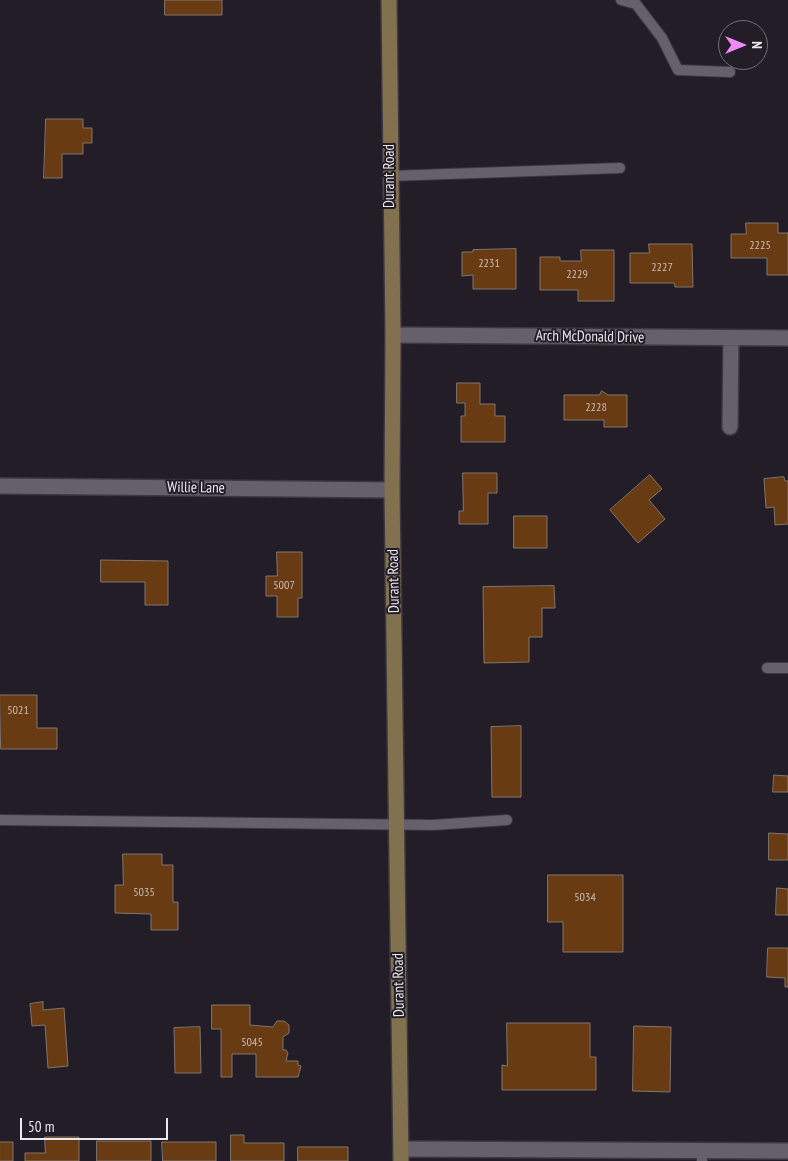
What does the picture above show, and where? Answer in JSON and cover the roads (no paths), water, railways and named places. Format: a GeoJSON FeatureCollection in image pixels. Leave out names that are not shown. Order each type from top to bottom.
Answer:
{"type":"FeatureCollection","features":[{"type":"Feature","properties":{"kind":"street","name":"Durant Road"},"geometry":{"type":"LineString","coordinates":[[389,0],[393,335],[392,490],[402,1155]]}},
{"type":"Feature","properties":{"kind":"street","name":"Arch McDonald Drive"},"geometry":{"type":"LineString","coordinates":[[393,335],[788,338]]}},
{"type":"Feature","properties":{"kind":"street"},"geometry":{"type":"LineString","coordinates":[[730,427],[731,338]]}},
{"type":"Feature","properties":{"kind":"street","name":"Willie Lane"},"geometry":{"type":"LineString","coordinates":[[0,486],[392,490]]}},
{"type":"Feature","properties":{"kind":"street"},"geometry":{"type":"LineString","coordinates":[[402,1155],[702,1156],[788,1151]]}},
{"type":"Feature","properties":{"kind":"lane"},"geometry":{"type":"LineString","coordinates":[[621,0],[636,4],[662,38],[678,70],[730,72]]}},
{"type":"Feature","properties":{"kind":"lane"},"geometry":{"type":"LineString","coordinates":[[390,176],[620,168]]}},
{"type":"Feature","properties":{"kind":"lane"},"geometry":{"type":"LineString","coordinates":[[767,668],[788,668]]}},
{"type":"Feature","properties":{"kind":"lane"},"geometry":{"type":"LineString","coordinates":[[0,820],[433,825],[507,820]]}}]}
